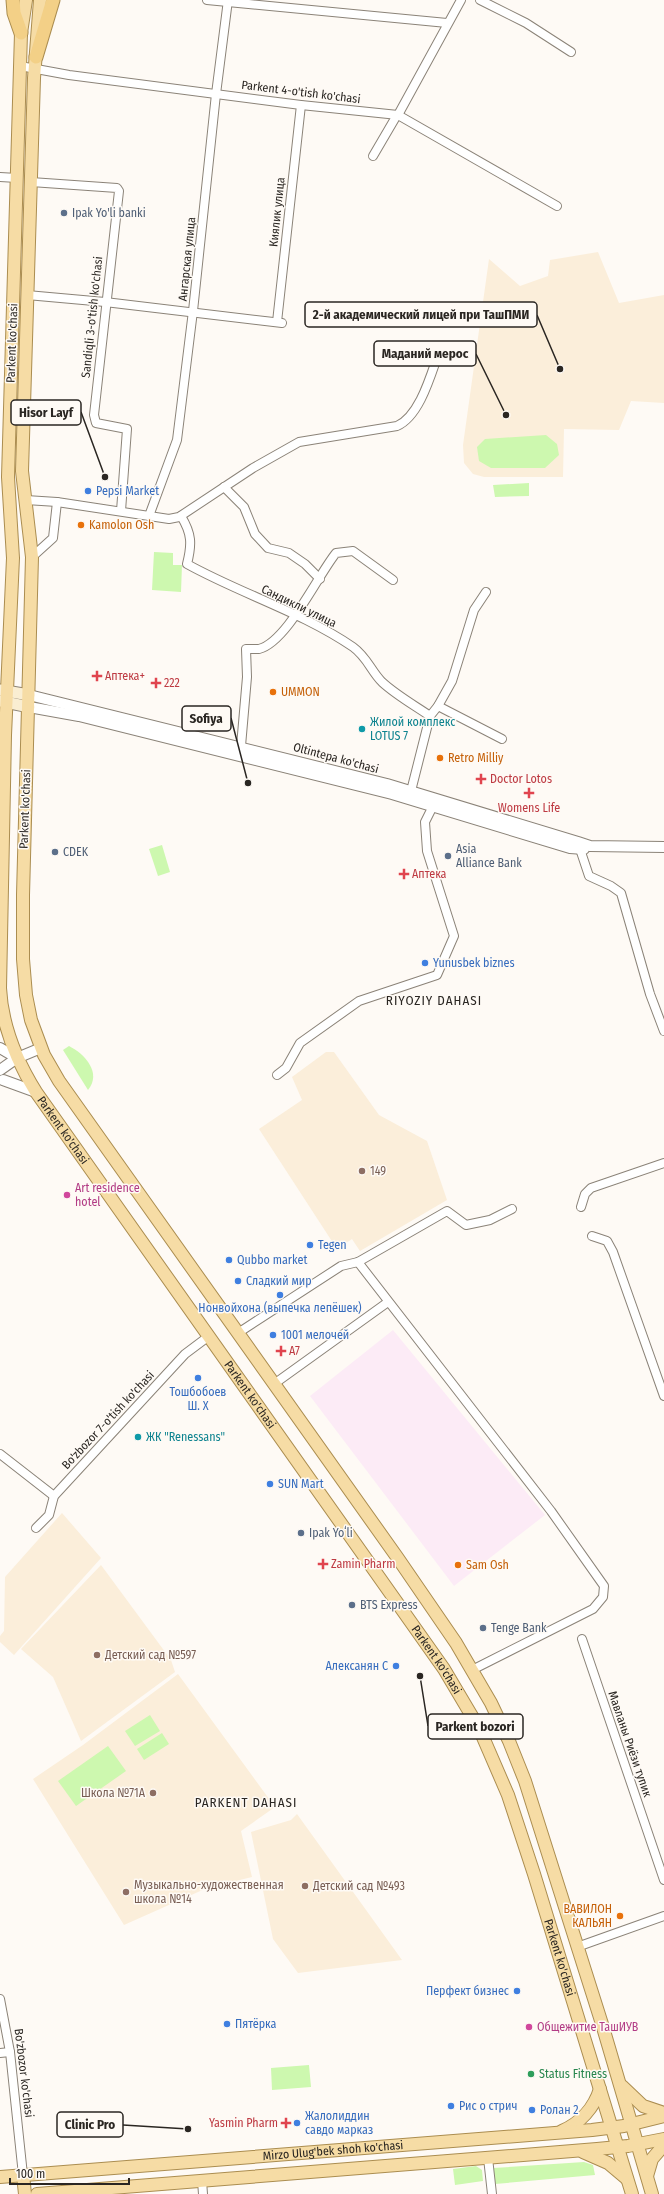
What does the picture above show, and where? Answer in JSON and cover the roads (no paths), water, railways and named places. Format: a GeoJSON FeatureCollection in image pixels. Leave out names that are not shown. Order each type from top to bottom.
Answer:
{"type":"FeatureCollection","features":[{"type":"Feature","properties":{"kind":"highway"},"geometry":{"type":"LineString","coordinates":[[13,0],[14,14],[21,33]]}},
{"type":"Feature","properties":{"kind":"highway"},"geometry":{"type":"LineString","coordinates":[[35,63],[53,0]]}},
{"type":"Feature","properties":{"kind":"main road","name":"Parkent ko'chasi"},"geometry":{"type":"LineString","coordinates":[[26,0],[21,33],[8,477],[13,558],[3,696],[1,1019],[17,1058],[36,1092],[444,1669],[479,1728],[493,1757],[510,1802],[632,2194]]}},
{"type":"Feature","properties":{"kind":"main road","name":"Parkent ko'chasi"},"geometry":{"type":"LineString","coordinates":[[40,0],[35,63],[30,182],[22,471],[32,557],[23,895],[23,959],[29,1008],[41,1048],[59,1081],[401,1563],[472,1670],[494,1710],[517,1761],[620,2083],[652,2194]]}},
{"type":"Feature","properties":{"kind":"main road","name":"Oltintepa ko'chasi"},"geometry":{"type":"LineString","coordinates":[[3,696],[29,701]]}},
{"type":"Feature","properties":{"kind":"main road"},"geometry":{"type":"LineString","coordinates":[[620,2083],[631,2097],[643,2106],[664,2114]]}},
{"type":"Feature","properties":{"kind":"main road"},"geometry":{"type":"LineString","coordinates":[[558,2133],[584,2115],[595,2103],[600,2089]]}},
{"type":"Feature","properties":{"kind":"main road","name":"Mirzo Ulug'bek shoh ko'chasi"},"geometry":{"type":"LineString","coordinates":[[0,2177],[612,2128],[632,2124],[664,2114]]}},
{"type":"Feature","properties":{"kind":"main road"},"geometry":{"type":"LineString","coordinates":[[618,2147],[632,2124]]}},
{"type":"Feature","properties":{"kind":"main road"},"geometry":{"type":"LineString","coordinates":[[612,2128],[638,2144]]}},
{"type":"Feature","properties":{"kind":"main road","name":"Mirzo Ulug'bek shoh ko'chasi"},"geometry":{"type":"LineString","coordinates":[[37,2194],[578,2151],[618,2147],[664,2139]]}},
{"type":"Feature","properties":{"kind":"main road"},"geometry":{"type":"LineString","coordinates":[[647,2177],[652,2159],[664,2144]]}},
{"type":"Feature","properties":{"kind":"main road"},"geometry":{"type":"LineString","coordinates":[[578,2151],[608,2163],[629,2181]]}},
{"type":"Feature","properties":{"kind":"main road"},"geometry":{"type":"LineString","coordinates":[[259,2157],[260,2176]]}},
{"type":"Feature","properties":{"kind":"main road"},"geometry":{"type":"LineString","coordinates":[[23,2176],[25,2194]]}},
{"type":"Feature","properties":{"kind":"street"},"geometry":{"type":"LineString","coordinates":[[207,0],[447,23]]}},
{"type":"Feature","properties":{"kind":"street"},"geometry":{"type":"LineString","coordinates":[[373,156],[461,0]]}},
{"type":"Feature","properties":{"kind":"street"},"geometry":{"type":"LineString","coordinates":[[480,0],[526,23],[571,52]]}},
{"type":"Feature","properties":{"kind":"street","name":"Ангарская улица"},"geometry":{"type":"LineString","coordinates":[[148,516],[177,440],[194,311],[216,94],[228,1]]}},
{"type":"Feature","properties":{"kind":"street","name":"Parkent 4-o'tish ko'chasi"},"geometry":{"type":"LineString","coordinates":[[20,66],[35,63],[69,75],[301,105],[397,115],[557,206]]}},
{"type":"Feature","properties":{"kind":"street","name":"Киялик улица"},"geometry":{"type":"LineString","coordinates":[[194,311],[279,322],[301,105]]}},
{"type":"Feature","properties":{"kind":"street"},"geometry":{"type":"LineString","coordinates":[[0,177],[17,178]]}},
{"type":"Feature","properties":{"kind":"street","name":"Sandiqli 3-o'tish ko'chasi"},"geometry":{"type":"LineString","coordinates":[[30,182],[119,189],[105,302],[94,415],[96,423],[127,429],[121,510]]}},
{"type":"Feature","properties":{"kind":"street"},"geometry":{"type":"LineString","coordinates":[[27,295],[194,311]]}},
{"type":"Feature","properties":{"kind":"street"},"geometry":{"type":"LineString","coordinates":[[26,500],[57,502],[121,510],[148,516],[169,518],[181,516],[224,487],[299,442],[397,426],[406,422],[413,414],[428,382],[439,352]]}},
{"type":"Feature","properties":{"kind":"street"},"geometry":{"type":"LineString","coordinates":[[224,487],[244,507],[255,534],[268,548],[289,553],[305,564],[320,579]]}},
{"type":"Feature","properties":{"kind":"street"},"geometry":{"type":"LineString","coordinates":[[32,557],[53,538],[57,502]]}},
{"type":"Feature","properties":{"kind":"street","name":"Сандикли улица"},"geometry":{"type":"LineString","coordinates":[[181,516],[190,530],[190,551],[187,564],[211,578],[294,615],[354,648],[365,657],[383,683],[430,716]]}},
{"type":"Feature","properties":{"kind":"street"},"geometry":{"type":"LineString","coordinates":[[240,750],[247,677],[246,649],[259,649],[276,639],[320,579],[324,567],[336,552],[354,551],[393,580]]}},
{"type":"Feature","properties":{"kind":"street"},"geometry":{"type":"LineString","coordinates":[[411,791],[430,716],[438,706],[452,681],[474,610],[486,592]]}},
{"type":"Feature","properties":{"kind":"street","name":"Oltintepa ko'chasi"},"geometry":{"type":"LineString","coordinates":[[29,701],[411,791],[434,802],[500,828],[580,849],[627,847],[664,852]]}},
{"type":"Feature","properties":{"kind":"street"},"geometry":{"type":"LineString","coordinates":[[438,706],[502,739]]}},
{"type":"Feature","properties":{"kind":"street","name":"Oltintepa ko'chasi"},"geometry":{"type":"LineString","coordinates":[[240,750],[590,846],[664,847]]}},
{"type":"Feature","properties":{"kind":"street"},"geometry":{"type":"LineString","coordinates":[[277,1075],[286,1068],[300,1043],[359,1001],[437,975],[454,936],[427,851],[425,822],[434,802]]}},
{"type":"Feature","properties":{"kind":"street"},"geometry":{"type":"LineString","coordinates":[[590,846],[580,849],[589,876],[612,886],[621,893],[650,994],[664,1031]]}},
{"type":"Feature","properties":{"kind":"street"},"geometry":{"type":"LineString","coordinates":[[0,1048],[17,1058]]}},
{"type":"Feature","properties":{"kind":"street"},"geometry":{"type":"LineString","coordinates":[[36,1092],[1,1078],[17,1058],[41,1048]]}},
{"type":"Feature","properties":{"kind":"street"},"geometry":{"type":"LineString","coordinates":[[581,1207],[585,1194],[591,1188],[664,1163]]}},
{"type":"Feature","properties":{"kind":"street"},"geometry":{"type":"LineString","coordinates":[[238,1333],[341,1266],[358,1262],[447,1211],[466,1225],[490,1220],[512,1209]]}},
{"type":"Feature","properties":{"kind":"street"},"geometry":{"type":"LineString","coordinates":[[592,1236],[607,1241],[613,1252],[664,1396]]}},
{"type":"Feature","properties":{"kind":"street"},"geometry":{"type":"LineString","coordinates":[[358,1262],[551,1511],[604,1586],[603,1597],[593,1609],[472,1670]]}},
{"type":"Feature","properties":{"kind":"street"},"geometry":{"type":"LineString","coordinates":[[274,1384],[388,1302]]}},
{"type":"Feature","properties":{"kind":"street","name":"Bo'zbozor 7-o'tish ko'chasi"},"geometry":{"type":"LineString","coordinates":[[36,1528],[49,1515],[54,1496],[185,1354],[209,1336]]}},
{"type":"Feature","properties":{"kind":"street"},"geometry":{"type":"LineString","coordinates":[[0,1454],[54,1496]]}},
{"type":"Feature","properties":{"kind":"street","name":"Мавланы Риёзи тупик"},"geometry":{"type":"LineString","coordinates":[[582,1639],[664,1880]]}},
{"type":"Feature","properties":{"kind":"street"},"geometry":{"type":"LineString","coordinates":[[577,1947],[664,1916]]}},
{"type":"Feature","properties":{"kind":"street","name":"Bo'zbozor ko'chasi"},"geometry":{"type":"LineString","coordinates":[[0,1999],[10,2052],[23,2176]]}},
{"type":"Feature","properties":{"kind":"street"},"geometry":{"type":"LineString","coordinates":[[0,2053],[10,2052]]}},
{"type":"Feature","properties":{"kind":"street"},"geometry":{"type":"LineString","coordinates":[[488,2158],[492,2194]]}},
{"type":"Feature","properties":{"kind":"street"},"geometry":{"type":"LineString","coordinates":[[202,2181],[203,2194]]}},
{"type":"Feature","properties":{"kind":"place","name":"Ipak Yo'li banki"},"geometry":{"type":"Point","coordinates":[64,213]}},
{"type":"Feature","properties":{"kind":"place","name":"2-й академический лицей при ТашПМИ"},"geometry":{"type":"Point","coordinates":[560,369]}},
{"type":"Feature","properties":{"kind":"place","name":"Маданий мерос"},"geometry":{"type":"Point","coordinates":[506,415]}},
{"type":"Feature","properties":{"kind":"place","name":"Hisor Layf"},"geometry":{"type":"Point","coordinates":[105,477]}},
{"type":"Feature","properties":{"kind":"place","name":"Pepsi Market"},"geometry":{"type":"Point","coordinates":[88,491]}},
{"type":"Feature","properties":{"kind":"place","name":"Kamolon Osh"},"geometry":{"type":"Point","coordinates":[81,525]}},
{"type":"Feature","properties":{"kind":"place","name":"Аптека+"},"geometry":{"type":"Point","coordinates":[97,676]}},
{"type":"Feature","properties":{"kind":"place","name":"222"},"geometry":{"type":"Point","coordinates":[156,683]}},
{"type":"Feature","properties":{"kind":"place","name":"UMMON"},"geometry":{"type":"Point","coordinates":[273,692]}},
{"type":"Feature","properties":{"kind":"place","name":"Жилой комплекс LOTUS 7"},"geometry":{"type":"Point","coordinates":[362,729]}},
{"type":"Feature","properties":{"kind":"place","name":"Retro Milliy"},"geometry":{"type":"Point","coordinates":[440,758]}},
{"type":"Feature","properties":{"kind":"place","name":"Doctor Lotos"},"geometry":{"type":"Point","coordinates":[481,779]}},
{"type":"Feature","properties":{"kind":"place","name":"Sofiya"},"geometry":{"type":"Point","coordinates":[248,783]}},
{"type":"Feature","properties":{"kind":"place","name":"Womens Life"},"geometry":{"type":"Point","coordinates":[529,793]}},
{"type":"Feature","properties":{"kind":"place","name":"CDEK"},"geometry":{"type":"Point","coordinates":[55,852]}},
{"type":"Feature","properties":{"kind":"place","name":"Asia Alliance Bank"},"geometry":{"type":"Point","coordinates":[448,856]}},
{"type":"Feature","properties":{"kind":"place","name":"Аптека"},"geometry":{"type":"Point","coordinates":[404,874]}},
{"type":"Feature","properties":{"kind":"place","name":"Yunusbek biznes"},"geometry":{"type":"Point","coordinates":[425,963]}},
{"type":"Feature","properties":{"kind":"place","name":"149"},"geometry":{"type":"Point","coordinates":[362,1171]}},
{"type":"Feature","properties":{"kind":"place","name":"Art residence hotel"},"geometry":{"type":"Point","coordinates":[67,1195]}},
{"type":"Feature","properties":{"kind":"place","name":"Tegen"},"geometry":{"type":"Point","coordinates":[310,1245]}},
{"type":"Feature","properties":{"kind":"place","name":"Qubbo market"},"geometry":{"type":"Point","coordinates":[229,1260]}},
{"type":"Feature","properties":{"kind":"place","name":"Сладкий мир"},"geometry":{"type":"Point","coordinates":[238,1281]}},
{"type":"Feature","properties":{"kind":"place","name":"Нонвойхона (выпечка лепёшек)"},"geometry":{"type":"Point","coordinates":[280,1295]}},
{"type":"Feature","properties":{"kind":"place","name":"1001 мелочей"},"geometry":{"type":"Point","coordinates":[273,1335]}},
{"type":"Feature","properties":{"kind":"place","name":"А7"},"geometry":{"type":"Point","coordinates":[281,1351]}},
{"type":"Feature","properties":{"kind":"place","name":"Тошбобоев Ш. Х"},"geometry":{"type":"Point","coordinates":[198,1378]}},
{"type":"Feature","properties":{"kind":"place","name":"ЖК \"Renessans\""},"geometry":{"type":"Point","coordinates":[138,1437]}},
{"type":"Feature","properties":{"kind":"place","name":"SUN Mart"},"geometry":{"type":"Point","coordinates":[270,1484]}},
{"type":"Feature","properties":{"kind":"place","name":"Ipak Yoʻli"},"geometry":{"type":"Point","coordinates":[301,1533]}},
{"type":"Feature","properties":{"kind":"place","name":"Zamin Pharm"},"geometry":{"type":"Point","coordinates":[323,1564]}},
{"type":"Feature","properties":{"kind":"place","name":"Sam Osh"},"geometry":{"type":"Point","coordinates":[458,1565]}},
{"type":"Feature","properties":{"kind":"place","name":"BTS Express"},"geometry":{"type":"Point","coordinates":[352,1605]}},
{"type":"Feature","properties":{"kind":"place","name":"Tenge Bank"},"geometry":{"type":"Point","coordinates":[483,1628]}},
{"type":"Feature","properties":{"kind":"place","name":"Детский сад №597"},"geometry":{"type":"Point","coordinates":[97,1655]}},
{"type":"Feature","properties":{"kind":"place","name":"Алексанян С"},"geometry":{"type":"Point","coordinates":[396,1666]}},
{"type":"Feature","properties":{"kind":"place","name":"Parkent bozori"},"geometry":{"type":"Point","coordinates":[420,1676]}},
{"type":"Feature","properties":{"kind":"place","name":"Школа №71А"},"geometry":{"type":"Point","coordinates":[153,1793]}},
{"type":"Feature","properties":{"kind":"place","name":"Детский сад №493"},"geometry":{"type":"Point","coordinates":[305,1886]}},
{"type":"Feature","properties":{"kind":"place","name":"Музыкально-художественная школа №14"},"geometry":{"type":"Point","coordinates":[126,1892]}},
{"type":"Feature","properties":{"kind":"place","name":"ВАВИЛОН КАЛЬЯН"},"geometry":{"type":"Point","coordinates":[620,1916]}},
{"type":"Feature","properties":{"kind":"place","name":"Перфект бизнес"},"geometry":{"type":"Point","coordinates":[517,1991]}},
{"type":"Feature","properties":{"kind":"place","name":"Пятёрка"},"geometry":{"type":"Point","coordinates":[227,2024]}},
{"type":"Feature","properties":{"kind":"place","name":"Общежитие ТашИУВ"},"geometry":{"type":"Point","coordinates":[529,2027]}},
{"type":"Feature","properties":{"kind":"place","name":"Status Fitness"},"geometry":{"type":"Point","coordinates":[531,2074]}},
{"type":"Feature","properties":{"kind":"place","name":"Рис о стрич"},"geometry":{"type":"Point","coordinates":[451,2106]}},
{"type":"Feature","properties":{"kind":"place","name":"Ролан 2"},"geometry":{"type":"Point","coordinates":[532,2110]}},
{"type":"Feature","properties":{"kind":"place","name":"Yasmin Pharm"},"geometry":{"type":"Point","coordinates":[286,2123]}},
{"type":"Feature","properties":{"kind":"place","name":"Жалолиддин савдо марказ"},"geometry":{"type":"Point","coordinates":[297,2123]}},
{"type":"Feature","properties":{"kind":"place","name":"Clinic Pro"},"geometry":{"type":"Point","coordinates":[188,2129]}},
{"type":"Feature","properties":{"kind":"district","name":"RIYOZIY DAHASI"},"geometry":{"type":"Point","coordinates":[434,1000]}},
{"type":"Feature","properties":{"kind":"district","name":"PARKENT DAHASI"},"geometry":{"type":"Point","coordinates":[246,1802]}}]}
